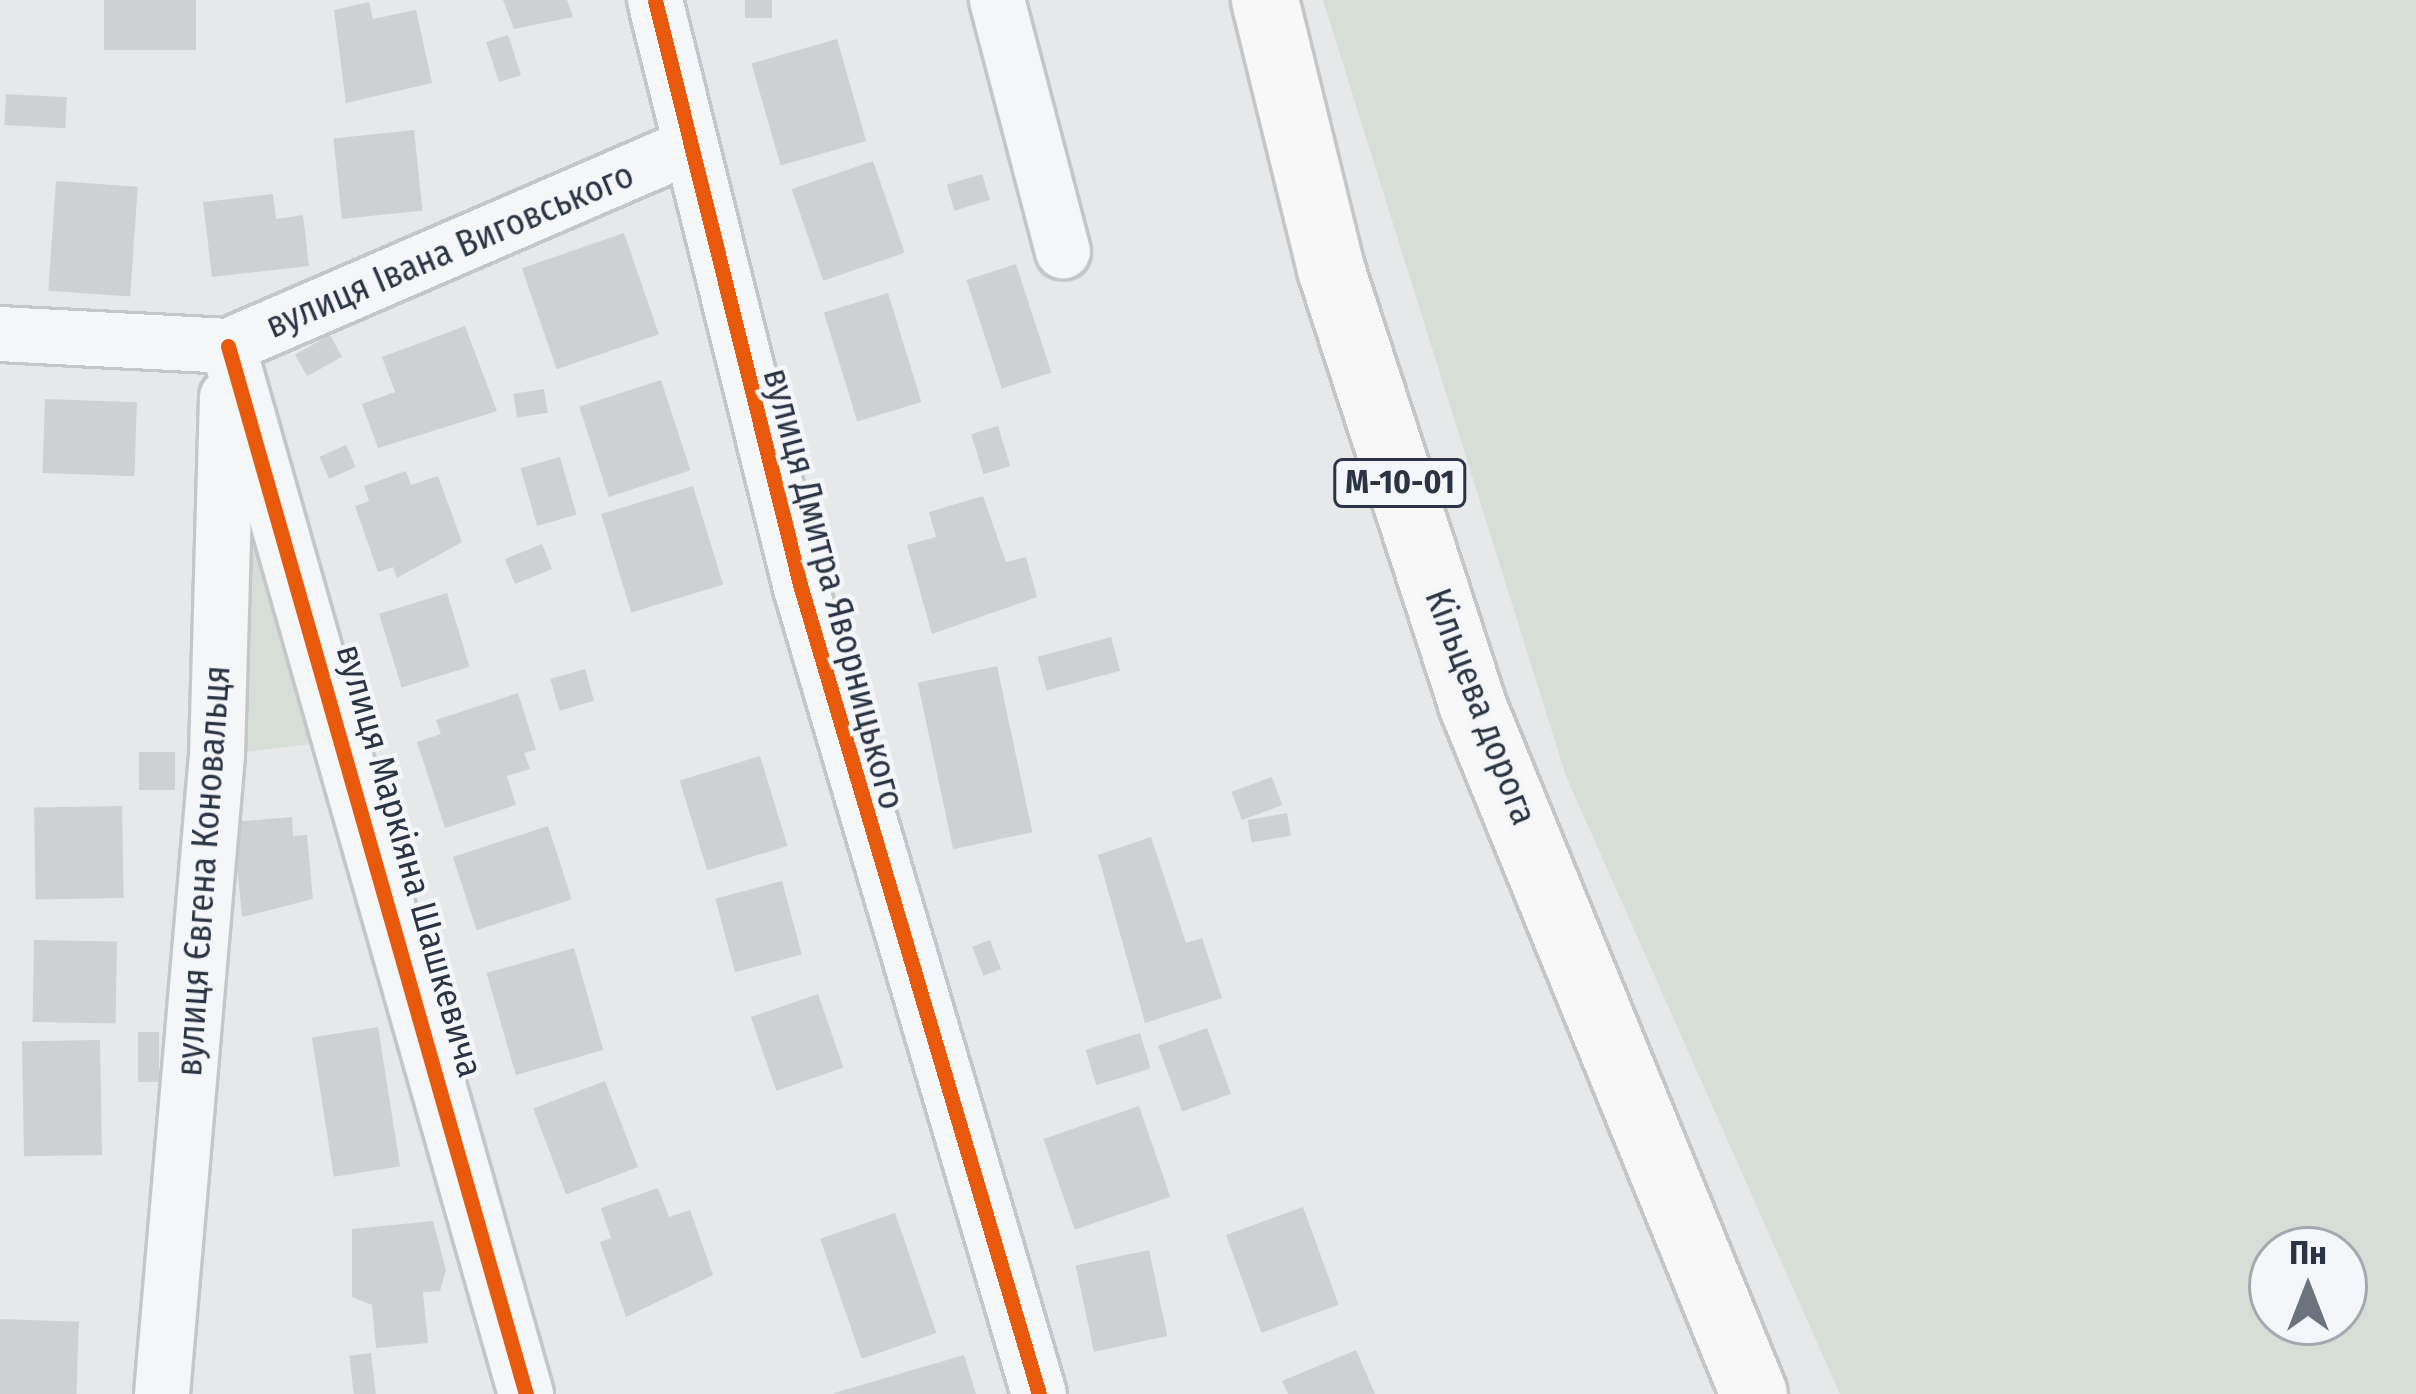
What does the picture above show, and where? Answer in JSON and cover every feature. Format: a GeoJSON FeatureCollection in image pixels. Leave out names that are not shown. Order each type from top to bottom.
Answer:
{"type":"FeatureCollection","features":[{"type":"Feature","properties":{"kind":"highway","name":"Кільцева дорога"},"geometry":{"type":"LineString","coordinates":[[1265,0],[1331,269],[1472,704],[1754,1394]]}},
{"type":"Feature","properties":{"kind":"highway"},"geometry":{"type":"LineString","coordinates":[[1714,1300],[1719,1394]]}},
{"type":"Feature","properties":{"kind":"street","name":"вулиця Дмитра Яворницького"},"geometry":{"type":"LineString","coordinates":[[655,0],[684,149],[917,1007],[1039,1394]]}},
{"type":"Feature","properties":{"kind":"street"},"geometry":{"type":"LineString","coordinates":[[997,0],[1063,251]]}},
{"type":"Feature","properties":{"kind":"street","name":"вулиця Івана Виговського"},"geometry":{"type":"LineString","coordinates":[[0,334],[228,346],[684,149]]}},
{"type":"Feature","properties":{"kind":"street","name":"вулиця Євгена Коновальця"},"geometry":{"type":"LineString","coordinates":[[162,1394],[217,755],[228,346]]}},
{"type":"Feature","properties":{"kind":"street","name":"вулиця Маркіяна Шашкевича"},"geometry":{"type":"LineString","coordinates":[[228,346],[526,1394]]}},
{"type":"Feature","properties":{"kind":"shaded area"},"geometry":{"type":"Polygon","coordinates":[[[1323,0],[2416,0],[2416,1394],[1840,1394],[1566,776],[1323,0]]]}},
{"type":"Feature","properties":{"kind":"shaded area"},"geometry":{"type":"Polygon","coordinates":[[[228,346],[347,740],[217,755],[228,346]]]}},
{"type":"Feature","properties":{"kind":"building"},"geometry":{"type":"Polygon","coordinates":[[[104,0],[196,0],[196,50],[104,50],[104,0]]]}},
{"type":"Feature","properties":{"kind":"building"},"geometry":{"type":"Polygon","coordinates":[[[503,0],[567,0],[573,17],[514,29],[503,0]]]}},
{"type":"Feature","properties":{"kind":"building"},"geometry":{"type":"Polygon","coordinates":[[[745,0],[772,0],[772,18],[745,18],[745,0]]]}},
{"type":"Feature","properties":{"kind":"building"},"geometry":{"type":"Polygon","coordinates":[[[369,2],[373,19],[416,10],[432,83],[346,103],[334,10],[369,2]]]}},
{"type":"Feature","properties":{"kind":"building"},"geometry":{"type":"Polygon","coordinates":[[[508,35],[521,75],[499,82],[486,42],[508,35]]]}},
{"type":"Feature","properties":{"kind":"building"},"geometry":{"type":"Polygon","coordinates":[[[837,39],[866,141],[781,165],[751,64],[837,39]]]}},
{"type":"Feature","properties":{"kind":"building"},"geometry":{"type":"Polygon","coordinates":[[[6,94],[67,97],[65,128],[4,125],[6,94]]]}},
{"type":"Feature","properties":{"kind":"building"},"geometry":{"type":"Polygon","coordinates":[[[414,130],[422,211],[342,219],[333,138],[414,130]]]}},
{"type":"Feature","properties":{"kind":"building"},"geometry":{"type":"Polygon","coordinates":[[[873,161],[905,253],[823,281],[792,189],[873,161]]]}},
{"type":"Feature","properties":{"kind":"building"},"geometry":{"type":"Polygon","coordinates":[[[982,174],[990,200],[955,211],[947,185],[982,174]]]}},
{"type":"Feature","properties":{"kind":"building"},"geometry":{"type":"Polygon","coordinates":[[[56,181],[138,187],[130,296],[48,291],[56,181]]]}},
{"type":"Feature","properties":{"kind":"building"},"geometry":{"type":"Polygon","coordinates":[[[273,194],[276,219],[303,215],[309,266],[212,277],[203,202],[273,194]]]}},
{"type":"Feature","properties":{"kind":"building"},"geometry":{"type":"Polygon","coordinates":[[[624,233],[659,334],[557,369],[522,268],[624,233]]]}},
{"type":"Feature","properties":{"kind":"building"},"geometry":{"type":"Polygon","coordinates":[[[1016,264],[1051,372],[1002,388],[967,280],[1016,264]]]}},
{"type":"Feature","properties":{"kind":"building"},"geometry":{"type":"Polygon","coordinates":[[[888,293],[921,402],[857,422],[824,313],[888,293]]]}},
{"type":"Feature","properties":{"kind":"building"},"geometry":{"type":"Polygon","coordinates":[[[465,326],[497,411],[378,448],[362,404],[395,392],[382,357],[465,326]]]}},
{"type":"Feature","properties":{"kind":"building"},"geometry":{"type":"Polygon","coordinates":[[[330,335],[342,357],[307,376],[295,354],[330,335]]]}},
{"type":"Feature","properties":{"kind":"building"},"geometry":{"type":"Polygon","coordinates":[[[661,380],[690,470],[609,497],[579,407],[661,380]]]}},
{"type":"Feature","properties":{"kind":"building"},"geometry":{"type":"Polygon","coordinates":[[[544,389],[548,413],[517,418],[513,394],[544,389]]]}},
{"type":"Feature","properties":{"kind":"building"},"geometry":{"type":"Polygon","coordinates":[[[45,399],[137,402],[134,476],[42,473],[45,399]]]}},
{"type":"Feature","properties":{"kind":"building"},"geometry":{"type":"Polygon","coordinates":[[[998,426],[1010,466],[984,474],[971,434],[998,426]]]}},
{"type":"Feature","properties":{"kind":"building"},"geometry":{"type":"Polygon","coordinates":[[[346,445],[356,467],[329,479],[320,457],[346,445]]]}},
{"type":"Feature","properties":{"kind":"building"},"geometry":{"type":"Polygon","coordinates":[[[560,457],[577,515],[537,526],[521,468],[560,457]]]}},
{"type":"Feature","properties":{"kind":"building"},"geometry":{"type":"Polygon","coordinates":[[[406,471],[411,485],[438,476],[462,542],[397,578],[393,567],[378,572],[355,506],[369,501],[364,486],[406,471]]]}},
{"type":"Feature","properties":{"kind":"building"},"geometry":{"type":"Polygon","coordinates":[[[693,486],[723,584],[631,613],[601,514],[693,486]]]}},
{"type":"Feature","properties":{"kind":"building"},"geometry":{"type":"Polygon","coordinates":[[[983,496],[1006,562],[1026,557],[1037,597],[932,634],[907,545],[936,537],[929,512],[983,496]]]}},
{"type":"Feature","properties":{"kind":"building"},"geometry":{"type":"Polygon","coordinates":[[[542,544],[552,569],[515,584],[505,559],[542,544]]]}},
{"type":"Feature","properties":{"kind":"building"},"geometry":{"type":"Polygon","coordinates":[[[447,593],[470,667],[402,687],[379,614],[447,593]]]}},
{"type":"Feature","properties":{"kind":"building"},"geometry":{"type":"Polygon","coordinates":[[[1111,637],[1120,671],[1047,690],[1038,657],[1111,637]]]}},
{"type":"Feature","properties":{"kind":"building"},"geometry":{"type":"Polygon","coordinates":[[[997,666],[1032,832],[953,849],[918,683],[997,666]]]}},
{"type":"Feature","properties":{"kind":"building"},"geometry":{"type":"Polygon","coordinates":[[[585,669],[594,701],[559,711],[550,679],[585,669]]]}},
{"type":"Feature","properties":{"kind":"building"},"geometry":{"type":"Polygon","coordinates":[[[518,693],[536,750],[524,753],[530,769],[507,776],[516,805],[445,828],[417,742],[441,734],[436,720],[518,693]]]}},
{"type":"Feature","properties":{"kind":"building"},"geometry":{"type":"Polygon","coordinates":[[[139,752],[175,752],[175,790],[139,790],[139,752]]]}},
{"type":"Feature","properties":{"kind":"building"},"geometry":{"type":"Polygon","coordinates":[[[760,756],[787,846],[707,870],[680,781],[760,756]]]}},
{"type":"Feature","properties":{"kind":"building"},"geometry":{"type":"Polygon","coordinates":[[[1272,777],[1282,805],[1242,820],[1232,792],[1272,777]]]}},
{"type":"Feature","properties":{"kind":"building"},"geometry":{"type":"Polygon","coordinates":[[[122,806],[124,898],[36,900],[34,808],[122,806]]]}},
{"type":"Feature","properties":{"kind":"building"},"geometry":{"type":"Polygon","coordinates":[[[1287,813],[1291,836],[1252,843],[1248,820],[1287,813]]]}},
{"type":"Feature","properties":{"kind":"building"},"geometry":{"type":"Polygon","coordinates":[[[292,817],[293,836],[307,835],[313,899],[242,917],[233,822],[292,817]]]}},
{"type":"Feature","properties":{"kind":"building"},"geometry":{"type":"Polygon","coordinates":[[[548,826],[572,899],[477,930],[453,857],[548,826]]]}},
{"type":"Feature","properties":{"kind":"building"},"geometry":{"type":"Polygon","coordinates":[[[1151,837],[1186,943],[1202,938],[1222,998],[1145,1023],[1098,855],[1151,837]]]}},
{"type":"Feature","properties":{"kind":"building"},"geometry":{"type":"Polygon","coordinates":[[[782,881],[802,954],[735,972],[715,899],[782,881]]]}},
{"type":"Feature","properties":{"kind":"building"},"geometry":{"type":"Polygon","coordinates":[[[34,940],[117,941],[116,1023],[33,1022],[34,940]]]}},
{"type":"Feature","properties":{"kind":"building"},"geometry":{"type":"Polygon","coordinates":[[[990,940],[1001,969],[983,976],[972,947],[990,940]]]}},
{"type":"Feature","properties":{"kind":"building"},"geometry":{"type":"Polygon","coordinates":[[[574,948],[603,1050],[516,1075],[487,973],[574,948]]]}},
{"type":"Feature","properties":{"kind":"building"},"geometry":{"type":"Polygon","coordinates":[[[818,994],[843,1068],[776,1091],[751,1017],[818,994]]]}},
{"type":"Feature","properties":{"kind":"building"},"geometry":{"type":"Polygon","coordinates":[[[378,1027],[400,1166],[334,1177],[312,1037],[378,1027]]]}},
{"type":"Feature","properties":{"kind":"building"},"geometry":{"type":"Polygon","coordinates":[[[1207,1028],[1231,1094],[1182,1112],[1158,1046],[1207,1028]]]}},
{"type":"Feature","properties":{"kind":"building"},"geometry":{"type":"Polygon","coordinates":[[[138,1032],[159,1032],[159,1082],[138,1082],[138,1032]]]}},
{"type":"Feature","properties":{"kind":"building"},"geometry":{"type":"Polygon","coordinates":[[[1140,1033],[1151,1068],[1096,1085],[1085,1050],[1140,1033]]]}},
{"type":"Feature","properties":{"kind":"building"},"geometry":{"type":"Polygon","coordinates":[[[100,1040],[102,1155],[24,1156],[22,1041],[100,1040]]]}},
{"type":"Feature","properties":{"kind":"building"},"geometry":{"type":"Polygon","coordinates":[[[605,1081],[638,1167],[566,1194],[533,1109],[605,1081]]]}},
{"type":"Feature","properties":{"kind":"building"},"geometry":{"type":"Polygon","coordinates":[[[1139,1106],[1170,1197],[1075,1230],[1044,1139],[1139,1106]]]}},
{"type":"Feature","properties":{"kind":"building"},"geometry":{"type":"Polygon","coordinates":[[[658,1188],[669,1217],[690,1210],[713,1275],[626,1317],[600,1242],[611,1238],[601,1208],[658,1188]]]}},
{"type":"Feature","properties":{"kind":"building"},"geometry":{"type":"Polygon","coordinates":[[[1303,1207],[1339,1305],[1262,1333],[1226,1235],[1303,1207]]]}},
{"type":"Feature","properties":{"kind":"building"},"geometry":{"type":"Polygon","coordinates":[[[895,1213],[936,1333],[862,1359],[820,1239],[895,1213]]]}},
{"type":"Feature","properties":{"kind":"building"},"geometry":{"type":"Polygon","coordinates":[[[433,1221],[446,1270],[440,1291],[423,1292],[428,1343],[376,1348],[372,1305],[352,1297],[352,1229],[433,1221]]]}},
{"type":"Feature","properties":{"kind":"building"},"geometry":{"type":"Polygon","coordinates":[[[1149,1250],[1167,1336],[1094,1352],[1076,1266],[1149,1250]]]}},
{"type":"Feature","properties":{"kind":"building"},"geometry":{"type":"Polygon","coordinates":[[[0,1319],[79,1322],[76,1394],[0,1394],[0,1319]]]}},
{"type":"Feature","properties":{"kind":"building"},"geometry":{"type":"Polygon","coordinates":[[[1356,1350],[1375,1394],[1288,1394],[1282,1381],[1356,1350]]]}},
{"type":"Feature","properties":{"kind":"building"},"geometry":{"type":"Polygon","coordinates":[[[371,1353],[376,1394],[354,1394],[349,1356],[371,1353]]]}},
{"type":"Feature","properties":{"kind":"building"},"geometry":{"type":"Polygon","coordinates":[[[964,1355],[976,1394],[834,1394],[834,1393],[964,1355]]]}},
{"type":"Feature","properties":{"kind":"cycle path"},"geometry":{"type":"LineString","coordinates":[[655,0],[801,588],[1039,1394]]}},
{"type":"Feature","properties":{"kind":"cycle path"},"geometry":{"type":"LineString","coordinates":[[228,346],[526,1394]]}}]}
